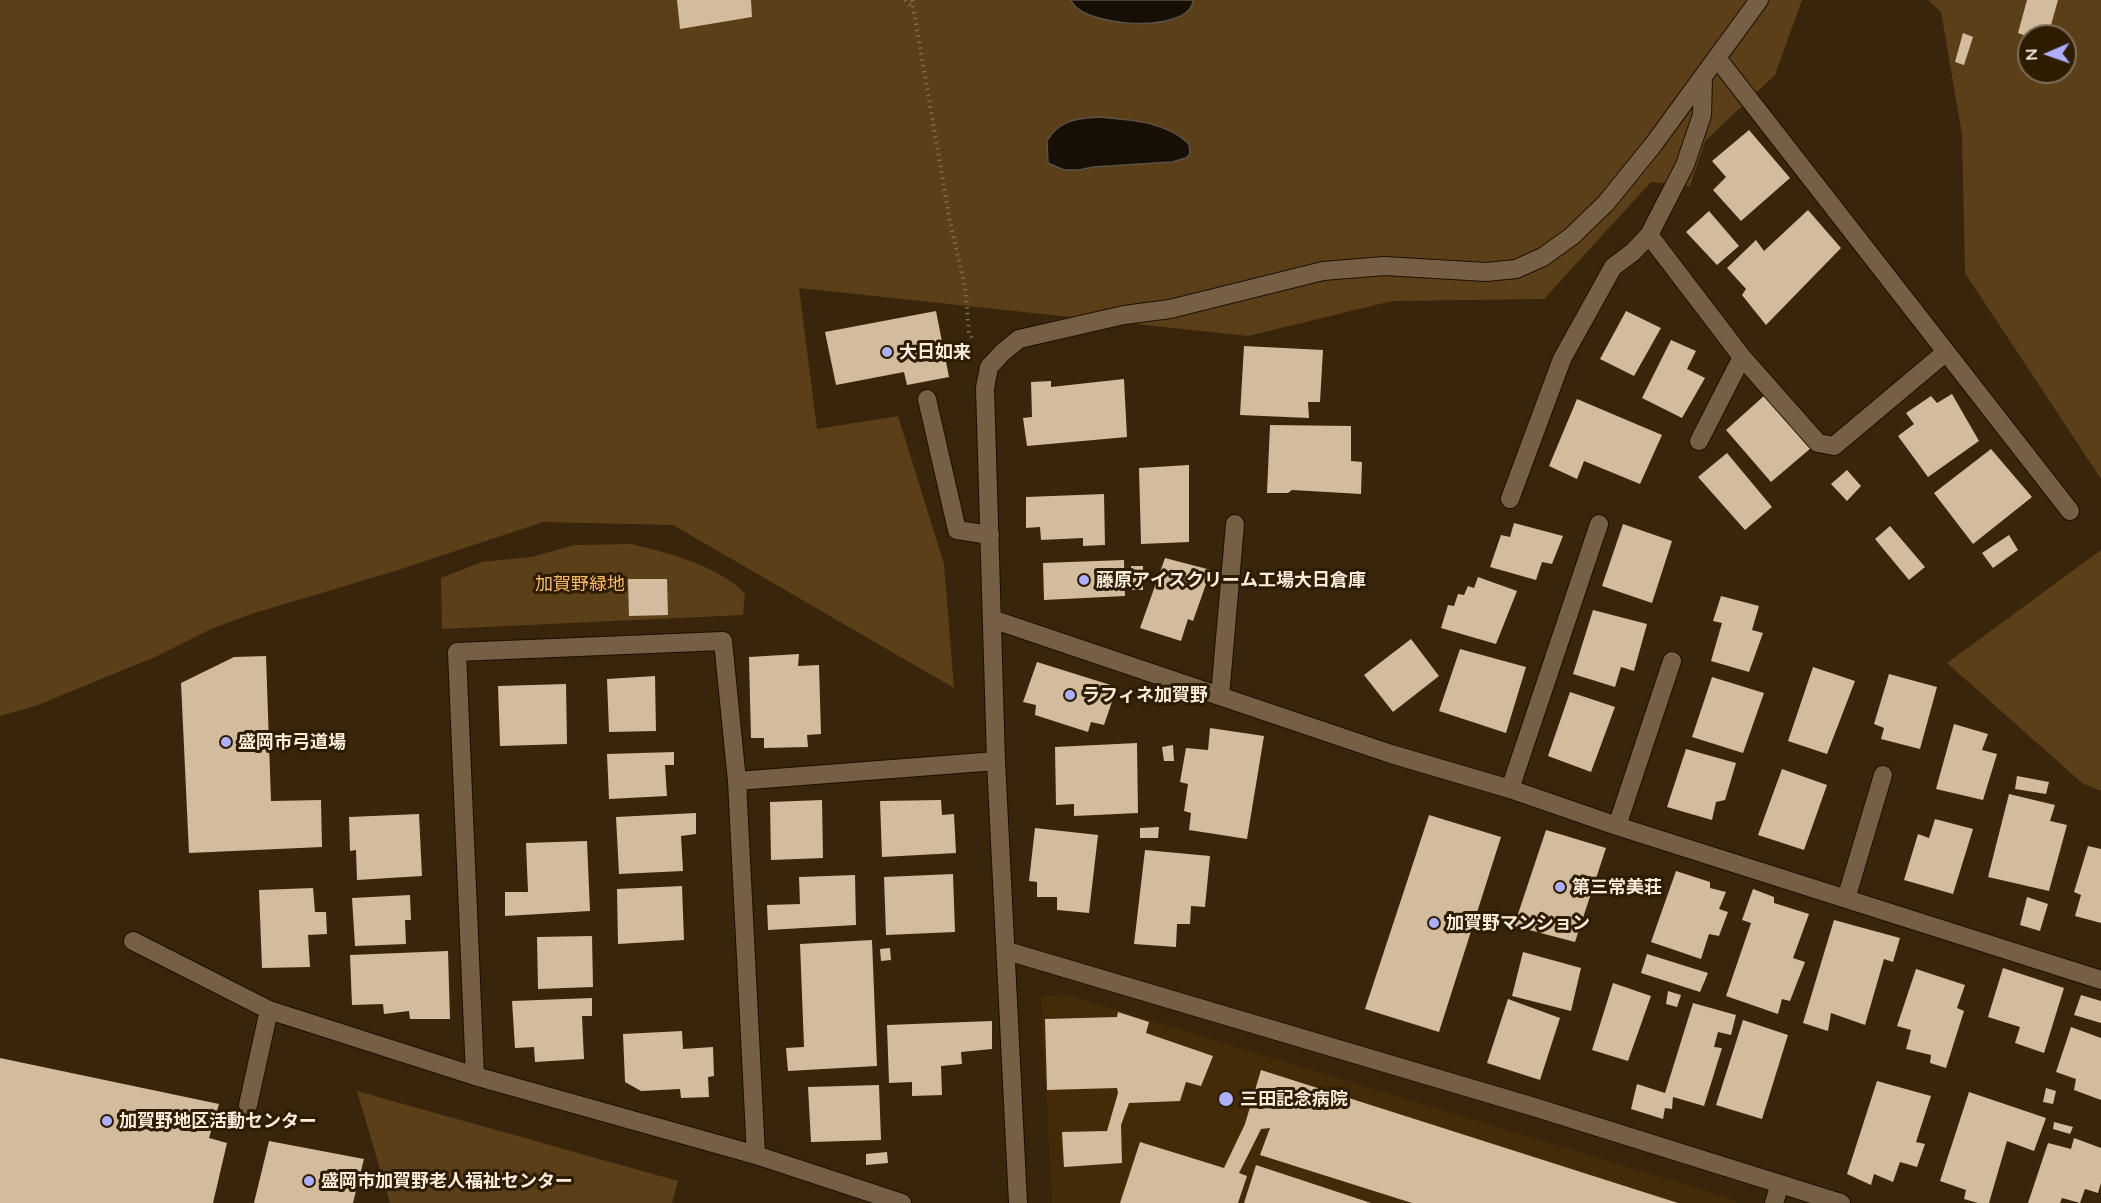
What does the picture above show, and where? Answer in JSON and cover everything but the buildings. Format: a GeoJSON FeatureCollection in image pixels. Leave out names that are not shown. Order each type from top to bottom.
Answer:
{"type":"FeatureCollection","features":[{"type":"Feature","properties":{"kind":"street"},"geometry":{"type":"LineString","coordinates":[[1018,1203],[996,761],[985,388],[989,367],[1019,339],[1124,315],[1170,309],[1323,271],[1384,266],[1486,272],[1516,269],[1543,257],[1572,236],[1606,203],[1653,146],[1759,0]]}},
{"type":"Feature","properties":{"kind":"street"},"geometry":{"type":"LineString","coordinates":[[1717,58],[2070,511]]}},
{"type":"Feature","properties":{"kind":"street"},"geometry":{"type":"LineString","coordinates":[[1510,499],[1562,359],[1613,267],[1633,252],[1649,235],[1685,165],[1702,115],[1703,78]]}},
{"type":"Feature","properties":{"kind":"street"},"geometry":{"type":"LineString","coordinates":[[1649,235],[1742,357],[1818,443],[1834,446],[1946,352]]}},
{"type":"Feature","properties":{"kind":"street"},"geometry":{"type":"LineString","coordinates":[[1699,441],[1742,357]]}},
{"type":"Feature","properties":{"kind":"street"},"geometry":{"type":"LineString","coordinates":[[927,399],[957,530],[990,535]]}},
{"type":"Feature","properties":{"kind":"street"},"geometry":{"type":"LineString","coordinates":[[1220,696],[1235,524]]}},
{"type":"Feature","properties":{"kind":"street"},"geometry":{"type":"LineString","coordinates":[[1510,789],[1599,524]]}},
{"type":"Feature","properties":{"kind":"street"},"geometry":{"type":"LineString","coordinates":[[992,619],[1391,754],[1510,789],[2101,980]]}},
{"type":"Feature","properties":{"kind":"street"},"geometry":{"type":"LineString","coordinates":[[475,1076],[457,652],[723,641],[737,781],[756,1155]]}},
{"type":"Feature","properties":{"kind":"street"},"geometry":{"type":"LineString","coordinates":[[1617,825],[1672,661]]}},
{"type":"Feature","properties":{"kind":"street"},"geometry":{"type":"LineString","coordinates":[[737,781],[996,761]]}},
{"type":"Feature","properties":{"kind":"street"},"geometry":{"type":"LineString","coordinates":[[1845,898],[1883,775]]}},
{"type":"Feature","properties":{"kind":"street"},"geometry":{"type":"LineString","coordinates":[[133,941],[269,1010],[475,1076],[756,1155],[902,1203]]}},
{"type":"Feature","properties":{"kind":"street"},"geometry":{"type":"LineString","coordinates":[[1007,951],[1534,1107],[1840,1203]]}},
{"type":"Feature","properties":{"kind":"street"},"geometry":{"type":"LineString","coordinates":[[248,1105],[269,1010]]}},
{"type":"Feature","properties":{"kind":"street"},"geometry":{"type":"LineString","coordinates":[[1774,1203],[1780,1184]]}},
{"type":"Feature","properties":{"kind":"path"},"geometry":{"type":"LineString","coordinates":[[905,0],[913,7]]}},
{"type":"Feature","properties":{"kind":"path"},"geometry":{"type":"LineString","coordinates":[[912,0],[948,210],[965,286],[969,332],[989,367]]}},
{"type":"Feature","properties":{"kind":"shaded area"},"geometry":{"type":"Polygon","coordinates":[[[1071,0],[1193,1],[1187,12],[1173,19],[1155,23],[1134,23],[1093,16],[1079,9],[1071,0]]]}},
{"type":"Feature","properties":{"kind":"shaded area"},"geometry":{"type":"Polygon","coordinates":[[[1098,117],[1146,123],[1169,130],[1189,144],[1190,154],[1186,158],[1172,162],[1079,170],[1064,170],[1048,163],[1047,141],[1051,134],[1069,122],[1098,117]]]}},
{"type":"Feature","properties":{"kind":"shaded area","name":"三田記念病院"},"geometry":{"type":"Polygon","coordinates":[[[1064,994],[1736,1200],[1736,1203],[1052,1203],[1041,998],[1064,994]]]}},
{"type":"Feature","properties":{"kind":"green space"},"geometry":{"type":"Polygon","coordinates":[[[0,0],[1802,0],[1775,75],[1705,141],[1690,186],[1651,182],[1544,299],[1392,301],[1248,336],[799,288],[817,429],[898,416],[944,564],[954,688],[673,525],[543,522],[395,571],[248,615],[211,629],[155,657],[38,705],[0,716],[0,0]]]}},
{"type":"Feature","properties":{"kind":"green space"},"geometry":{"type":"Polygon","coordinates":[[[1928,0],[2101,0],[2101,479],[1965,273],[1962,134],[1941,12],[1928,0]]]}},
{"type":"Feature","properties":{"kind":"green space","name":"加賀野緑地"},"geometry":{"type":"Polygon","coordinates":[[[632,544],[692,562],[721,575],[745,593],[743,615],[442,629],[441,578],[482,562],[531,557],[574,545],[632,544]]]}},
{"type":"Feature","properties":{"kind":"green space"},"geometry":{"type":"Polygon","coordinates":[[[2101,550],[2101,791],[2082,783],[1947,663],[2101,550]]]}},
{"type":"Feature","properties":{"kind":"green space"},"geometry":{"type":"Polygon","coordinates":[[[357,1091],[678,1181],[672,1203],[390,1203],[357,1091]]]}},
{"type":"Feature","properties":{"kind":"place","name":"大日如来"},"geometry":{"type":"Point","coordinates":[887,352]}},
{"type":"Feature","properties":{"kind":"place","name":"藤原アイスクリーム工場大日倉庫"},"geometry":{"type":"Point","coordinates":[1084,580]}},
{"type":"Feature","properties":{"kind":"place","name":"ラフィネ加賀野"},"geometry":{"type":"Point","coordinates":[1070,695]}},
{"type":"Feature","properties":{"kind":"place","name":"盛岡市弓道場"},"geometry":{"type":"Point","coordinates":[226,742]}},
{"type":"Feature","properties":{"kind":"place","name":"第三常美荘"},"geometry":{"type":"Point","coordinates":[1560,887]}},
{"type":"Feature","properties":{"kind":"place","name":"加賀野マンション"},"geometry":{"type":"Point","coordinates":[1434,923]}},
{"type":"Feature","properties":{"kind":"place","name":"三田記念病院"},"geometry":{"type":"Point","coordinates":[1226,1099]}},
{"type":"Feature","properties":{"kind":"place","name":"加賀野地区活動センター"},"geometry":{"type":"Point","coordinates":[107,1121]}},
{"type":"Feature","properties":{"kind":"place","name":"盛岡市加賀野老人福祉センター"},"geometry":{"type":"Point","coordinates":[309,1181]}}]}
